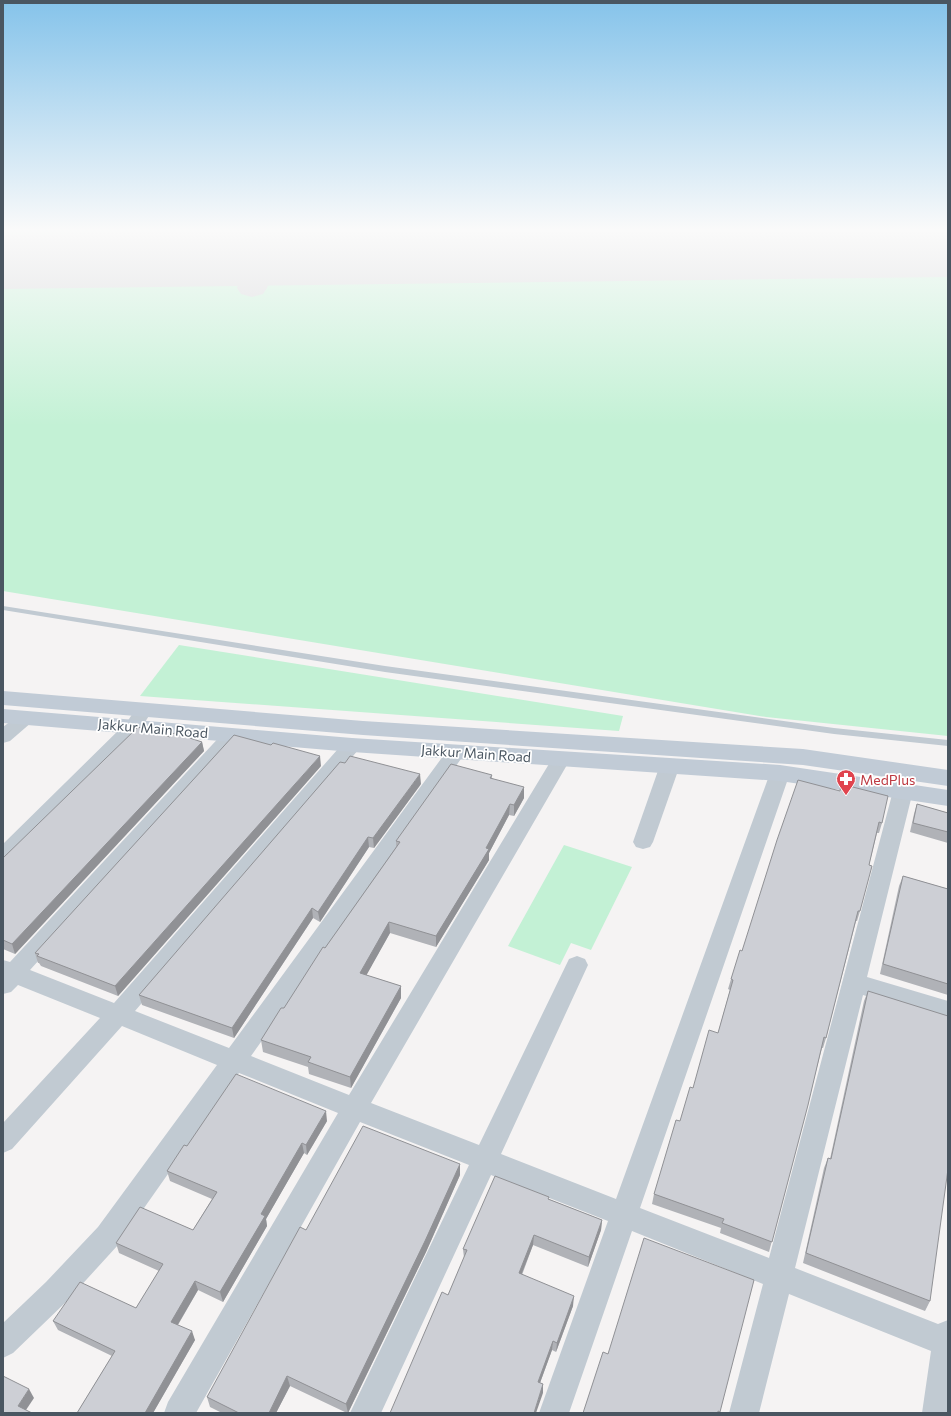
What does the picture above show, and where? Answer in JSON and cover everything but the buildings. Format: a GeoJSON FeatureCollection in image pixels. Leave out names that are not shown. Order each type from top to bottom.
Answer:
{"type":"FeatureCollection","features":[{"type":"Feature","properties":{"kind":"main road","name":"Jakkur Main Road"},"geometry":{"type":"LineString","coordinates":[[3,698],[232,735],[352,745],[780,772],[948,798]]}},
{"type":"Feature","properties":{"kind":"main road","name":"Jakkur Main Road"},"geometry":{"type":"LineString","coordinates":[[3,716],[26,718],[138,719],[363,728],[803,757],[948,778]]}},
{"type":"Feature","properties":{"kind":"street"},"geometry":{"type":"LineString","coordinates":[[3,738],[26,718]]}},
{"type":"Feature","properties":{"kind":"street"},"geometry":{"type":"LineString","coordinates":[[3,856],[138,719]]}},
{"type":"Feature","properties":{"kind":"street"},"geometry":{"type":"LineString","coordinates":[[232,735],[7,976],[118,1014],[624,1215],[948,1340],[937,1413]]}},
{"type":"Feature","properties":{"kind":"street"},"geometry":{"type":"LineString","coordinates":[[3,1141],[118,1014],[352,745]]}},
{"type":"Feature","properties":{"kind":"street"},"geometry":{"type":"LineString","coordinates":[[3,1343],[56,1292],[108,1236],[456,752]]}},
{"type":"Feature","properties":{"kind":"street"},"geometry":{"type":"LineString","coordinates":[[179,1413],[355,1108],[562,758]]}},
{"type":"Feature","properties":{"kind":"street"},"geometry":{"type":"LineString","coordinates":[[644,842],[670,765]]}},
{"type":"Feature","properties":{"kind":"street"},"geometry":{"type":"LineString","coordinates":[[554,1413],[780,772]]}},
{"type":"Feature","properties":{"kind":"street"},"geometry":{"type":"LineString","coordinates":[[744,1413],[903,792]]}},
{"type":"Feature","properties":{"kind":"street"},"geometry":{"type":"LineString","coordinates":[[365,1413],[577,965]]}},
{"type":"Feature","properties":{"kind":"street"},"geometry":{"type":"LineString","coordinates":[[855,983],[948,1011]]}},
{"type":"Feature","properties":{"kind":"lane"},"geometry":{"type":"LineString","coordinates":[[3,608],[385,669],[834,731],[948,743]]}},
{"type":"Feature","properties":{"kind":"green space"},"geometry":{"type":"Polygon","coordinates":[[[3,294],[948,294],[948,736],[766,717],[3,591],[3,294]]]}},
{"type":"Feature","properties":{"kind":"green space"},"geometry":{"type":"Polygon","coordinates":[[[179,645],[623,716],[619,731],[140,696],[179,645]]]}},
{"type":"Feature","properties":{"kind":"green space"},"geometry":{"type":"Polygon","coordinates":[[[564,845],[632,867],[591,950],[571,943],[560,965],[508,946],[564,845]]]}},
{"type":"Feature","properties":{"kind":"place","name":"MedPlus"},"geometry":{"type":"Point","coordinates":[846,796]}}]}
